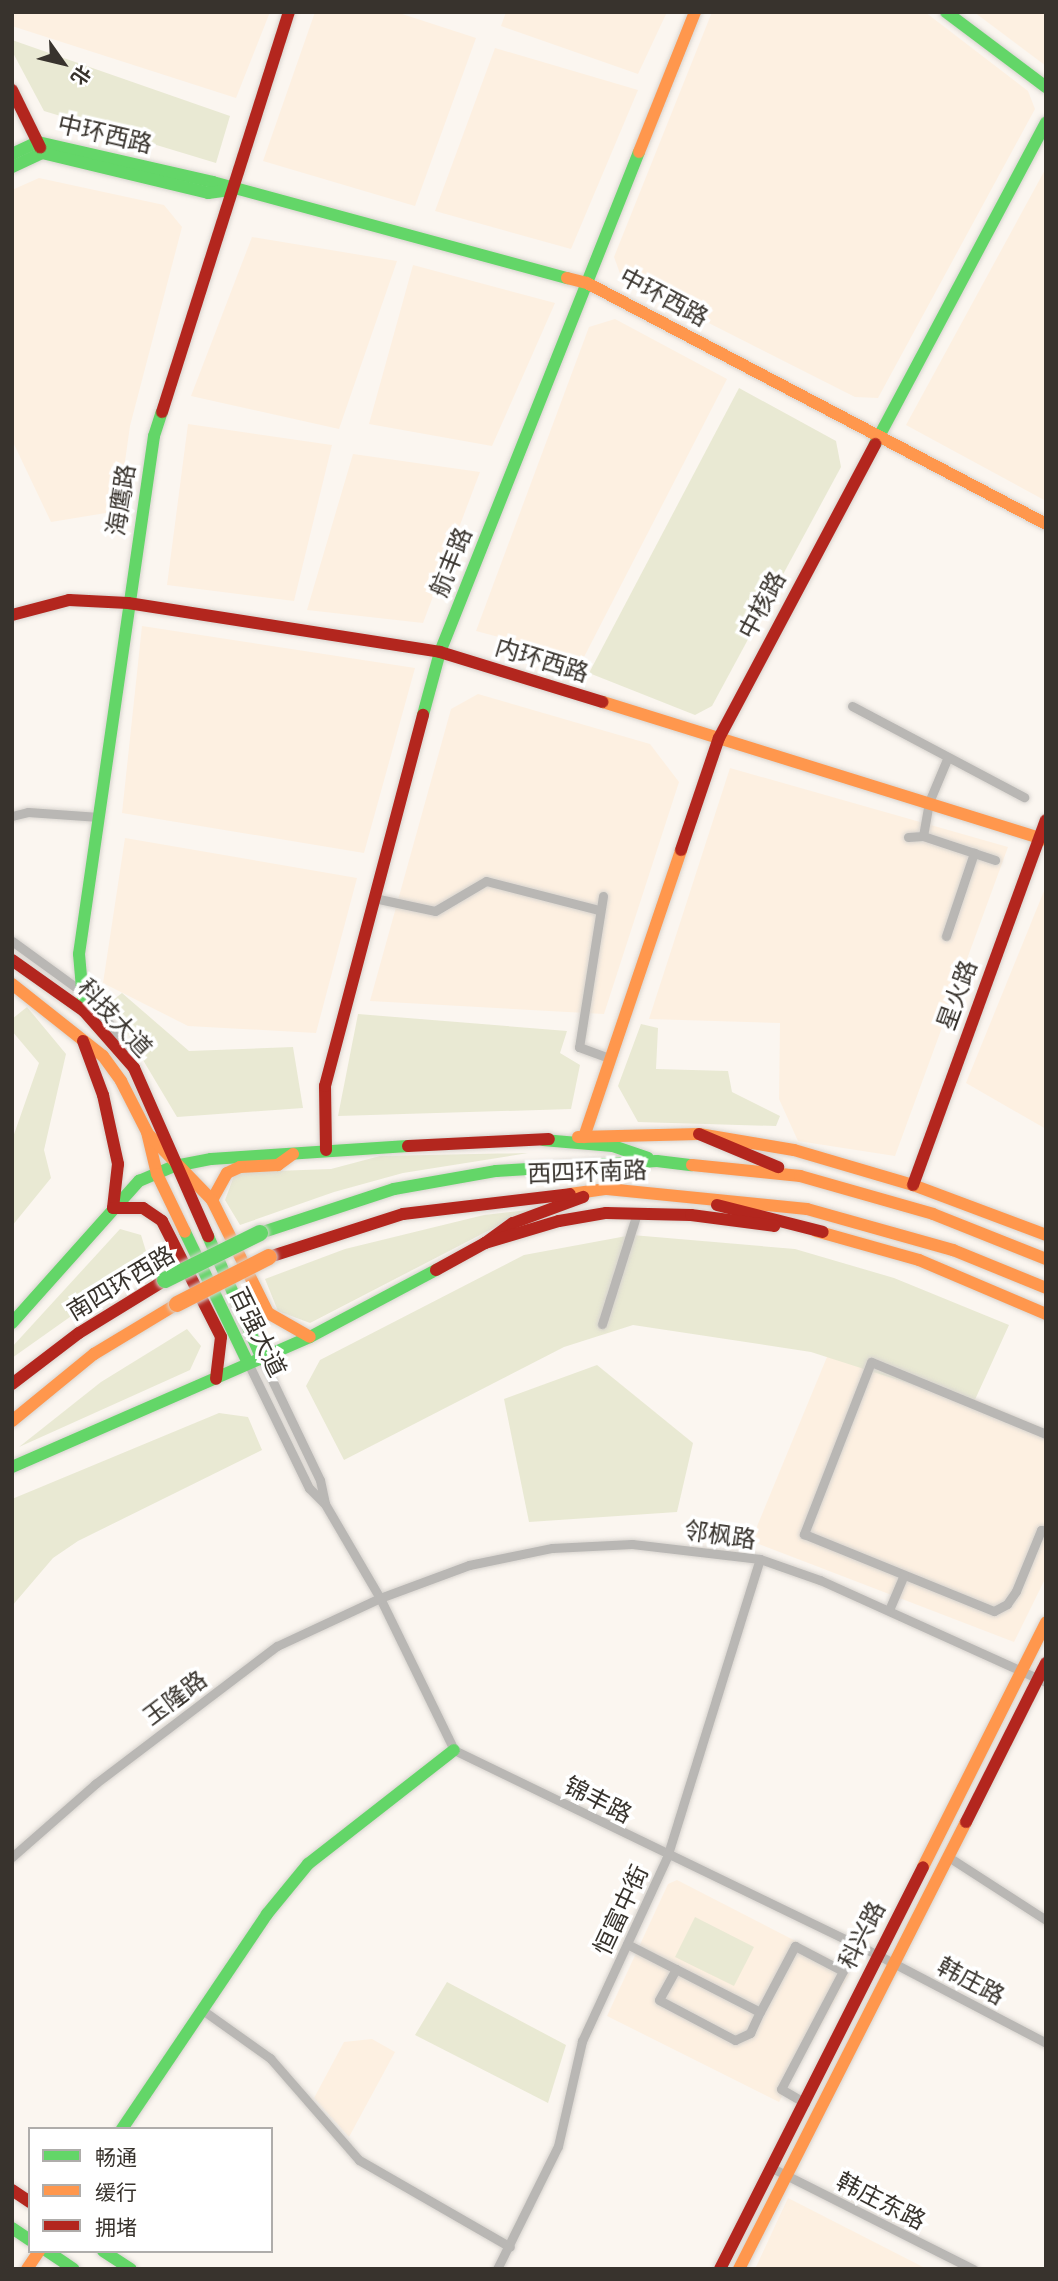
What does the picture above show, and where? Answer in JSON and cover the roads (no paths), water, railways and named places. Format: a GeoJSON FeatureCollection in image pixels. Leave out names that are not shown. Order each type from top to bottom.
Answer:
{"type":"FeatureCollection","features":[{"type":"Feature","properties":{"kind":"main road","name":"海鹰路"},"geometry":{"type":"LineString","coordinates":[[84,1011],[79,954],[153,436],[289,12]]}},
{"type":"Feature","properties":{"kind":"main road","name":"航丰路"},"geometry":{"type":"LineString","coordinates":[[326,1150],[325,1086],[440,652],[695,12]]}},
{"type":"Feature","properties":{"kind":"main road"},"geometry":{"type":"LineString","coordinates":[[946,12],[1046,87]]}},
{"type":"Feature","properties":{"kind":"main road"},"geometry":{"type":"LineString","coordinates":[[12,90],[40,147]]}},
{"type":"Feature","properties":{"kind":"main road","name":"中核路"},"geometry":{"type":"LineString","coordinates":[[584,1137],[719,738],[1046,123]]}},
{"type":"Feature","properties":{"kind":"main road","name":"中环西路"},"geometry":{"type":"LineString","coordinates":[[12,167],[40,147]]}},
{"type":"Feature","properties":{"kind":"main road","name":"中环西路"},"geometry":{"type":"LineString","coordinates":[[12,154],[40,147],[208,193],[230,190],[587,283],[1046,524]]}},
{"type":"Feature","properties":{"kind":"main road","name":"内环西路"},"geometry":{"type":"LineString","coordinates":[[12,614],[69,600],[128,603],[440,652],[1042,837]]}},
{"type":"Feature","properties":{"kind":"main road","name":"星火路"},"geometry":{"type":"LineString","coordinates":[[913,1185],[1046,820]]}},
{"type":"Feature","properties":{"kind":"main road","name":"科技大道"},"geometry":{"type":"LineString","coordinates":[[12,960],[84,1011],[134,1068],[162,1125],[175,1167]]}},
{"type":"Feature","properties":{"kind":"main road","name":"科技大道"},"geometry":{"type":"LineString","coordinates":[[12,984],[80,1035],[121,1081],[147,1132],[156,1174]]}},
{"type":"Feature","properties":{"kind":"main road"},"geometry":{"type":"LineString","coordinates":[[80,1035],[94,1065],[118,1164],[113,1209],[143,1208],[162,1221],[221,1337],[216,1379]]}},
{"type":"Feature","properties":{"kind":"main road"},"geometry":{"type":"LineString","coordinates":[[147,1132],[175,1167],[212,1200],[268,1314],[310,1337]]}},
{"type":"Feature","properties":{"kind":"main road"},"geometry":{"type":"LineString","coordinates":[[699,1134],[800,1176]]}},
{"type":"Feature","properties":{"kind":"main road","name":"西四环南路"},"geometry":{"type":"LineString","coordinates":[[156,1174],[211,1159],[326,1150],[699,1134],[794,1150],[913,1185],[1046,1235]]}},
{"type":"Feature","properties":{"kind":"main road"},"geometry":{"type":"LineString","coordinates":[[542,1140],[612,1146],[657,1161]]}},
{"type":"Feature","properties":{"kind":"main road"},"geometry":{"type":"LineString","coordinates":[[212,1200],[228,1173],[240,1167],[278,1165],[293,1154]]}},
{"type":"Feature","properties":{"kind":"main road","name":"西四环南路"},"geometry":{"type":"LineString","coordinates":[[260,1233],[394,1188],[496,1171],[657,1161],[800,1176],[933,1214],[1046,1259]]}},
{"type":"Feature","properties":{"kind":"main road","name":"百强大道"},"geometry":{"type":"LineString","coordinates":[[175,1167],[254,1360]]}},
{"type":"Feature","properties":{"kind":"main road","name":"南四环西路"},"geometry":{"type":"LineString","coordinates":[[12,1323],[139,1181],[156,1174]]}},
{"type":"Feature","properties":{"kind":"main road","name":"百强大道"},"geometry":{"type":"LineString","coordinates":[[156,1174],[254,1360]]}},
{"type":"Feature","properties":{"kind":"main road"},"geometry":{"type":"LineString","coordinates":[[485,1243],[513,1223],[607,1189]]}},
{"type":"Feature","properties":{"kind":"main road","name":"西四环南路"},"geometry":{"type":"LineString","coordinates":[[177,1304],[270,1257],[403,1214],[607,1189],[667,1192],[807,1209],[860,1221],[953,1250],[1046,1288]]}},
{"type":"Feature","properties":{"kind":"main road"},"geometry":{"type":"LineString","coordinates":[[667,1192],[823,1232]]}},
{"type":"Feature","properties":{"kind":"main road","name":"西四环南路"},"geometry":{"type":"LineString","coordinates":[[254,1360],[310,1337],[485,1243],[559,1221],[637,1213],[823,1232],[919,1260],[1046,1314]]}},
{"type":"Feature","properties":{"kind":"main road","name":"南四环西路"},"geometry":{"type":"LineString","coordinates":[[12,1384],[79,1333],[165,1280],[260,1233]]}},
{"type":"Feature","properties":{"kind":"main road","name":"南四环西路"},"geometry":{"type":"LineString","coordinates":[[12,1421],[94,1354],[177,1304]]}},
{"type":"Feature","properties":{"kind":"main road"},"geometry":{"type":"LineString","coordinates":[[12,1466],[216,1379],[254,1360]]}},
{"type":"Feature","properties":{"kind":"main road","name":"科兴路"},"geometry":{"type":"LineString","coordinates":[[739,2269],[805,2103],[1046,1622]]}},
{"type":"Feature","properties":{"kind":"main road","name":"科兴路"},"geometry":{"type":"LineString","coordinates":[[720,2269],[779,2171],[894,1963],[1043,1674]]}},
{"type":"Feature","properties":{"kind":"main road"},"geometry":{"type":"LineString","coordinates":[[122,2127],[267,1914],[308,1864],[453,1750]]}},
{"type":"Feature","properties":{"kind":"main road"},"geometry":{"type":"LineString","coordinates":[[12,2190],[28,2201]]}},
{"type":"Feature","properties":{"kind":"main road"},"geometry":{"type":"LineString","coordinates":[[12,2228],[28,2239]]}},
{"type":"Feature","properties":{"kind":"main road"},"geometry":{"type":"LineString","coordinates":[[27,2269],[38,2253]]}},
{"type":"Feature","properties":{"kind":"main road"},"geometry":{"type":"LineString","coordinates":[[50,2253],[74,2269]]}},
{"type":"Feature","properties":{"kind":"main road"},"geometry":{"type":"LineString","coordinates":[[106,2253],[131,2269]]}},
{"type":"Feature","properties":{"kind":"street"},"geometry":{"type":"LineString","coordinates":[[852,706],[947,759],[1024,797]]}},
{"type":"Feature","properties":{"kind":"street"},"geometry":{"type":"LineString","coordinates":[[923,836],[929,802],[947,759]]}},
{"type":"Feature","properties":{"kind":"street"},"geometry":{"type":"LineString","coordinates":[[12,816],[28,812],[99,817]]}},
{"type":"Feature","properties":{"kind":"street"},"geometry":{"type":"LineString","coordinates":[[908,837],[923,836],[995,860]]}},
{"type":"Feature","properties":{"kind":"street"},"geometry":{"type":"LineString","coordinates":[[946,936],[974,853]]}},
{"type":"Feature","properties":{"kind":"street"},"geometry":{"type":"LineString","coordinates":[[374,898],[435,911],[486,881],[599,910]]}},
{"type":"Feature","properties":{"kind":"street"},"geometry":{"type":"LineString","coordinates":[[603,895],[579,1047],[609,1058]]}},
{"type":"Feature","properties":{"kind":"street"},"geometry":{"type":"LineString","coordinates":[[12,941],[82,994],[114,1029],[134,1068]]}},
{"type":"Feature","properties":{"kind":"street"},"geometry":{"type":"LineString","coordinates":[[602,1324],[637,1213]]}},
{"type":"Feature","properties":{"kind":"street","name":"百强大道"},"geometry":{"type":"LineString","coordinates":[[254,1360],[320,1480],[325,1504]]}},
{"type":"Feature","properties":{"kind":"street","name":"百强大道"},"geometry":{"type":"LineString","coordinates":[[254,1360],[309,1488],[325,1504],[380,1598]]}},
{"type":"Feature","properties":{"kind":"street"},"geometry":{"type":"LineString","coordinates":[[1044,1531],[1016,1591],[1007,1604],[994,1611],[804,1534],[871,1362],[1046,1434]]}},
{"type":"Feature","properties":{"kind":"street","name":"邻枫路"},"geometry":{"type":"LineString","coordinates":[[380,1598],[470,1565],[552,1548],[632,1544],[760,1559],[889,1610],[1020,1670],[1043,1674]]}},
{"type":"Feature","properties":{"kind":"street","name":"恒富中街"},"geometry":{"type":"LineString","coordinates":[[497,2269],[558,2146],[582,2041],[667,1857],[760,1559]]}},
{"type":"Feature","properties":{"kind":"street"},"geometry":{"type":"LineString","coordinates":[[889,1610],[904,1575]]}},
{"type":"Feature","properties":{"kind":"street"},"geometry":{"type":"LineString","coordinates":[[380,1598],[453,1750]]}},
{"type":"Feature","properties":{"kind":"street","name":"玉隆路"},"geometry":{"type":"LineString","coordinates":[[12,1857],[95,1784],[277,1646],[380,1598]]}},
{"type":"Feature","properties":{"kind":"street","name":"锦丰路"},"geometry":{"type":"LineString","coordinates":[[453,1750],[667,1857],[878,1955]]}},
{"type":"Feature","properties":{"kind":"street"},"geometry":{"type":"LineString","coordinates":[[947,1856],[1046,1920]]}},
{"type":"Feature","properties":{"kind":"street"},"geometry":{"type":"LineString","coordinates":[[626,1944],[760,2012]]}},
{"type":"Feature","properties":{"kind":"street"},"geometry":{"type":"LineString","coordinates":[[676,1969],[659,2000],[735,2040],[750,2033],[795,1946],[843,1971],[781,2089],[805,2103]]}},
{"type":"Feature","properties":{"kind":"street","name":"韩庄路"},"geometry":{"type":"LineString","coordinates":[[878,1955],[1046,2042]]}},
{"type":"Feature","properties":{"kind":"street"},"geometry":{"type":"LineString","coordinates":[[201,2009],[270,2058],[359,2161],[510,2247]]}},
{"type":"Feature","properties":{"kind":"street","name":"韩庄东路"},"geometry":{"type":"LineString","coordinates":[[779,2171],[973,2269]]}}]}
